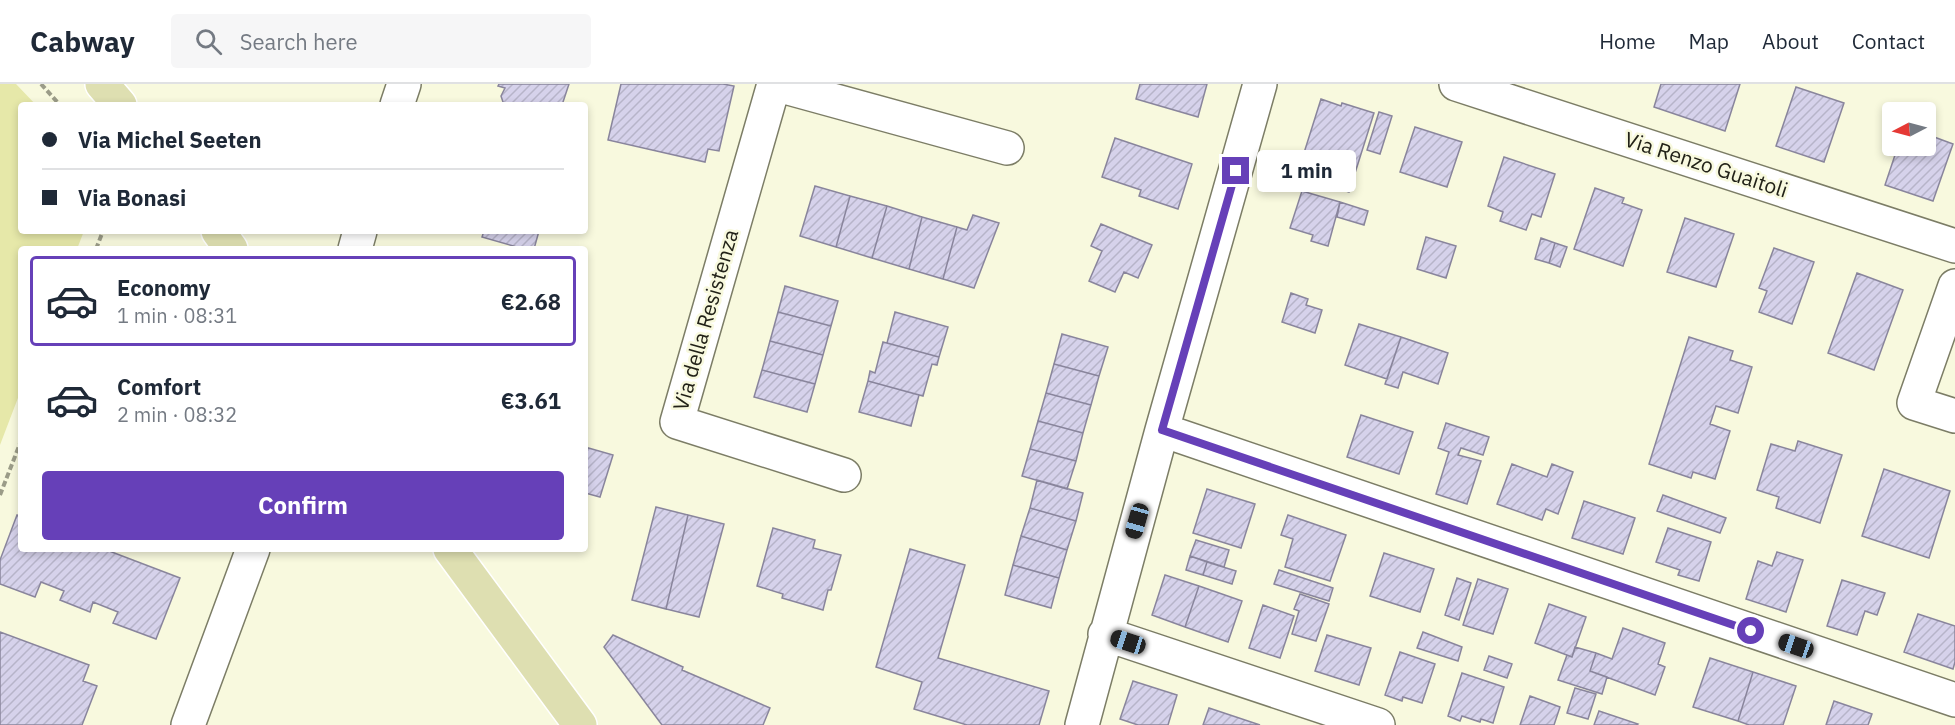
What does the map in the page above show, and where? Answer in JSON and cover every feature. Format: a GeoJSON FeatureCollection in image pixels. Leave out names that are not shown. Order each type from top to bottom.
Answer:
{"type":"FeatureCollection","features":[{"type":"Feature","properties":{"kind":"main road"},"geometry":{"type":"LineString","coordinates":[[102,84],[117,102]]}},
{"type":"Feature","properties":{"kind":"main road"},"geometry":{"type":"LineString","coordinates":[[452,552],[580,725]]}},
{"type":"Feature","properties":{"kind":"street"},"geometry":{"type":"LineString","coordinates":[[398,102],[404,84]]}},
{"type":"Feature","properties":{"kind":"street","name":"Via della Resistenza"},"geometry":{"type":"LineString","coordinates":[[844,475],[677,422],[774,84],[1007,148]]}},
{"type":"Feature","properties":{"kind":"street"},"geometry":{"type":"LineString","coordinates":[[1082,725],[1105,634],[1260,84]]}},
{"type":"Feature","properties":{"kind":"street","name":"Via Renzo Guaitoli"},"geometry":{"type":"LineString","coordinates":[[1456,84],[1955,246]]}},
{"type":"Feature","properties":{"kind":"street"},"geometry":{"type":"LineString","coordinates":[[1955,286],[1914,403],[1955,416]]}},
{"type":"Feature","properties":{"kind":"street"},"geometry":{"type":"LineString","coordinates":[[1162,430],[1955,700]]}},
{"type":"Feature","properties":{"kind":"street"},"geometry":{"type":"LineString","coordinates":[[188,725],[252,552]]}},
{"type":"Feature","properties":{"kind":"street"},"geometry":{"type":"LineString","coordinates":[[1105,634],[1378,725]]}},
{"type":"Feature","properties":{"kind":"path"},"geometry":{"type":"LineString","coordinates":[[41,84],[57,102]]}},
{"type":"Feature","properties":{"kind":"path"},"geometry":{"type":"LineString","coordinates":[[0,495],[18,449]]}},
{"type":"Feature","properties":{"kind":"green space"},"geometry":{"type":"Polygon","coordinates":[[[0,84],[16,84],[33,102],[18,102],[18,234],[83,234],[78,246],[18,246],[18,398],[0,445],[0,84]]]}},
{"type":"Feature","properties":{"kind":"building"},"geometry":{"type":"Polygon","coordinates":[[[499,84],[569,84],[563,102],[503,102],[501,96],[505,88],[498,86],[499,84]]]}},
{"type":"Feature","properties":{"kind":"building"},"geometry":{"type":"Polygon","coordinates":[[[621,84],[723,84],[734,86],[719,151],[708,149],[705,162],[608,140],[621,84]]]}},
{"type":"Feature","properties":{"kind":"building"},"geometry":{"type":"Polygon","coordinates":[[[1140,84],[1207,84],[1198,117],[1136,99],[1140,84]]]}},
{"type":"Feature","properties":{"kind":"building"},"geometry":{"type":"Polygon","coordinates":[[[1661,84],[1740,84],[1725,131],[1654,107],[1661,84]]]}},
{"type":"Feature","properties":{"kind":"building"},"geometry":{"type":"Polygon","coordinates":[[[1796,87],[1844,103],[1824,162],[1776,146],[1796,87]]]}},
{"type":"Feature","properties":{"kind":"building"},"geometry":{"type":"Polygon","coordinates":[[[1321,99],[1374,113],[1349,192],[1306,178],[1311,159],[1303,156],[1321,99]]]}},
{"type":"Feature","properties":{"kind":"building"},"geometry":{"type":"Polygon","coordinates":[[[1379,112],[1392,116],[1380,154],[1367,150],[1379,112]]]}},
{"type":"Feature","properties":{"kind":"building"},"geometry":{"type":"Polygon","coordinates":[[[1415,127],[1462,142],[1447,187],[1400,172],[1415,127]]]}},
{"type":"Feature","properties":{"kind":"building"},"geometry":{"type":"Polygon","coordinates":[[[1115,138],[1192,164],[1178,209],[1139,196],[1141,190],[1102,177],[1115,138]]]}},
{"type":"Feature","properties":{"kind":"building"},"geometry":{"type":"Polygon","coordinates":[[[1936,138],[1953,144],[1933,201],[1885,185],[1895,156],[1936,156],[1936,138]]]}},
{"type":"Feature","properties":{"kind":"building"},"geometry":{"type":"Polygon","coordinates":[[[1504,157],[1555,174],[1541,217],[1532,214],[1526,230],[1500,221],[1503,212],[1488,206],[1504,157]]]}},
{"type":"Feature","properties":{"kind":"building"},"geometry":{"type":"Polygon","coordinates":[[[815,186],[850,196],[836,247],[800,236],[815,186]]]}},
{"type":"Feature","properties":{"kind":"building"},"geometry":{"type":"Polygon","coordinates":[[[1595,188],[1624,198],[1622,203],[1642,210],[1623,266],[1574,249],[1595,188]]]}},
{"type":"Feature","properties":{"kind":"building"},"geometry":{"type":"Polygon","coordinates":[[[1302,191],[1340,202],[1328,246],[1311,241],[1313,235],[1290,228],[1302,191]]]}},
{"type":"Feature","properties":{"kind":"building"},"geometry":{"type":"Polygon","coordinates":[[[850,196],[887,206],[872,258],[836,247],[850,196]]]}},
{"type":"Feature","properties":{"kind":"building"},"geometry":{"type":"Polygon","coordinates":[[[1340,202],[1368,211],[1364,225],[1337,217],[1340,202]]]}},
{"type":"Feature","properties":{"kind":"building"},"geometry":{"type":"Polygon","coordinates":[[[887,206],[922,217],[909,269],[872,258],[887,206]]]}},
{"type":"Feature","properties":{"kind":"building"},"geometry":{"type":"Polygon","coordinates":[[[973,215],[999,223],[974,288],[943,279],[957,227],[967,230],[973,215]]]}},
{"type":"Feature","properties":{"kind":"building"},"geometry":{"type":"Polygon","coordinates":[[[922,217],[957,227],[943,279],[909,269],[922,217]]]}},
{"type":"Feature","properties":{"kind":"building"},"geometry":{"type":"Polygon","coordinates":[[[1685,218],[1734,234],[1716,287],[1667,272],[1685,218]]]}},
{"type":"Feature","properties":{"kind":"building"},"geometry":{"type":"Polygon","coordinates":[[[1101,224],[1152,245],[1138,278],[1124,272],[1115,292],[1089,281],[1102,251],[1091,246],[1101,224]]]}},
{"type":"Feature","properties":{"kind":"building"},"geometry":{"type":"Polygon","coordinates":[[[483,234],[538,234],[535,246],[514,246],[482,237],[483,234]]]}},
{"type":"Feature","properties":{"kind":"building"},"geometry":{"type":"Polygon","coordinates":[[[1426,237],[1456,246],[1446,278],[1417,269],[1426,237]]]}},
{"type":"Feature","properties":{"kind":"building"},"geometry":{"type":"Polygon","coordinates":[[[1541,238],[1555,243],[1549,263],[1535,259],[1541,238]]]}},
{"type":"Feature","properties":{"kind":"building"},"geometry":{"type":"Polygon","coordinates":[[[1555,243],[1567,247],[1560,267],[1549,263],[1555,243]]]}},
{"type":"Feature","properties":{"kind":"building"},"geometry":{"type":"Polygon","coordinates":[[[1774,248],[1814,262],[1792,324],[1759,312],[1767,291],[1759,288],[1774,248]]]}},
{"type":"Feature","properties":{"kind":"building"},"geometry":{"type":"Polygon","coordinates":[[[1857,273],[1903,290],[1874,370],[1828,353],[1857,273]]]}},
{"type":"Feature","properties":{"kind":"building"},"geometry":{"type":"Polygon","coordinates":[[[785,286],[838,301],[831,326],[778,312],[785,286]]]}},
{"type":"Feature","properties":{"kind":"building"},"geometry":{"type":"Polygon","coordinates":[[[1291,293],[1308,299],[1306,305],[1322,310],[1315,333],[1282,322],[1291,293]]]}},
{"type":"Feature","properties":{"kind":"building"},"geometry":{"type":"Polygon","coordinates":[[[778,312],[831,326],[823,355],[770,341],[778,312]]]}},
{"type":"Feature","properties":{"kind":"building"},"geometry":{"type":"Polygon","coordinates":[[[895,312],[948,327],[939,357],[887,343],[895,312]]]}},
{"type":"Feature","properties":{"kind":"building"},"geometry":{"type":"Polygon","coordinates":[[[1359,324],[1401,337],[1387,379],[1345,365],[1359,324]]]}},
{"type":"Feature","properties":{"kind":"building"},"geometry":{"type":"Polygon","coordinates":[[[1062,334],[1108,347],[1099,376],[1054,364],[1062,334]]]}},
{"type":"Feature","properties":{"kind":"building"},"geometry":{"type":"Polygon","coordinates":[[[1401,337],[1448,353],[1438,384],[1403,372],[1398,388],[1385,384],[1401,337]]]}},
{"type":"Feature","properties":{"kind":"building"},"geometry":{"type":"Polygon","coordinates":[[[1689,337],[1733,351],[1730,360],[1752,367],[1738,413],[1716,406],[1710,424],[1730,431],[1715,479],[1693,472],[1691,478],[1649,464],[1689,337]]]}},
{"type":"Feature","properties":{"kind":"building"},"geometry":{"type":"Polygon","coordinates":[[[770,341],[823,355],[815,384],[762,370],[770,341]]]}},
{"type":"Feature","properties":{"kind":"building"},"geometry":{"type":"Polygon","coordinates":[[[883,342],[939,357],[937,365],[932,364],[923,396],[868,381],[870,371],[875,373],[883,342]]]}},
{"type":"Feature","properties":{"kind":"building"},"geometry":{"type":"Polygon","coordinates":[[[1054,364],[1099,376],[1091,405],[1046,393],[1054,364]]]}},
{"type":"Feature","properties":{"kind":"building"},"geometry":{"type":"Polygon","coordinates":[[[762,370],[815,384],[807,412],[754,397],[762,370]]]}},
{"type":"Feature","properties":{"kind":"building"},"geometry":{"type":"Polygon","coordinates":[[[868,381],[919,395],[911,426],[859,412],[868,381]]]}},
{"type":"Feature","properties":{"kind":"building"},"geometry":{"type":"Polygon","coordinates":[[[1046,393],[1091,405],[1083,433],[1038,421],[1046,393]]]}},
{"type":"Feature","properties":{"kind":"building"},"geometry":{"type":"Polygon","coordinates":[[[1361,415],[1413,432],[1399,474],[1347,457],[1361,415]]]}},
{"type":"Feature","properties":{"kind":"building"},"geometry":{"type":"Polygon","coordinates":[[[1038,421],[1083,433],[1076,461],[1030,449],[1038,421]]]}},
{"type":"Feature","properties":{"kind":"building"},"geometry":{"type":"Polygon","coordinates":[[[1446,423],[1489,437],[1483,455],[1461,448],[1458,455],[1481,461],[1467,504],[1436,494],[1449,452],[1438,448],[1446,423]]]}},
{"type":"Feature","properties":{"kind":"building"},"geometry":{"type":"Polygon","coordinates":[[[1798,441],[1842,455],[1820,523],[1776,508],[1779,497],[1757,490],[1771,444],[1795,451],[1798,441]]]}},
{"type":"Feature","properties":{"kind":"building"},"geometry":{"type":"Polygon","coordinates":[[[588,448],[613,455],[600,497],[588,494],[588,448]]]}},
{"type":"Feature","properties":{"kind":"building"},"geometry":{"type":"Polygon","coordinates":[[[1030,449],[1076,461],[1067,489],[1022,476],[1030,449]]]}},
{"type":"Feature","properties":{"kind":"building"},"geometry":{"type":"Polygon","coordinates":[[[1512,464],[1547,477],[1552,464],[1573,472],[1558,514],[1546,509],[1542,520],[1497,504],[1512,464]]]}},
{"type":"Feature","properties":{"kind":"building"},"geometry":{"type":"Polygon","coordinates":[[[1884,469],[1950,491],[1929,558],[1862,536],[1884,469]]]}},
{"type":"Feature","properties":{"kind":"building"},"geometry":{"type":"Polygon","coordinates":[[[1037,480],[1083,493],[1076,521],[1030,508],[1037,480]]]}},
{"type":"Feature","properties":{"kind":"building"},"geometry":{"type":"Polygon","coordinates":[[[1207,489],[1255,504],[1241,548],[1193,533],[1207,489]]]}},
{"type":"Feature","properties":{"kind":"building"},"geometry":{"type":"Polygon","coordinates":[[[1663,495],[1726,518],[1720,533],[1657,511],[1663,495]]]}},
{"type":"Feature","properties":{"kind":"building"},"geometry":{"type":"Polygon","coordinates":[[[1584,501],[1635,518],[1623,554],[1572,538],[1584,501]]]}},
{"type":"Feature","properties":{"kind":"building"},"geometry":{"type":"Polygon","coordinates":[[[656,507],[688,515],[666,609],[632,600],[656,507]]]}},
{"type":"Feature","properties":{"kind":"building"},"geometry":{"type":"Polygon","coordinates":[[[1030,508],[1076,521],[1067,550],[1021,536],[1030,508]]]}},
{"type":"Feature","properties":{"kind":"building"},"geometry":{"type":"Polygon","coordinates":[[[17,515],[18,552],[112,552],[180,578],[156,639],[113,623],[118,612],[93,602],[90,612],[60,600],[64,591],[41,582],[35,597],[0,584],[0,560],[17,515]]]}},
{"type":"Feature","properties":{"kind":"building"},"geometry":{"type":"Polygon","coordinates":[[[688,515],[724,524],[699,617],[666,609],[688,515]]]}},
{"type":"Feature","properties":{"kind":"building"},"geometry":{"type":"Polygon","coordinates":[[[1288,515],[1346,535],[1330,581],[1285,567],[1293,539],[1281,535],[1288,515]]]}},
{"type":"Feature","properties":{"kind":"building"},"geometry":{"type":"Polygon","coordinates":[[[773,528],[815,540],[813,548],[841,555],[823,610],[782,598],[783,594],[757,586],[773,528]]]}},
{"type":"Feature","properties":{"kind":"building"},"geometry":{"type":"Polygon","coordinates":[[[1668,528],[1711,542],[1699,581],[1678,575],[1680,570],[1656,562],[1668,528]]]}},
{"type":"Feature","properties":{"kind":"building"},"geometry":{"type":"Polygon","coordinates":[[[1021,536],[1067,550],[1059,578],[1013,565],[1021,536]]]}},
{"type":"Feature","properties":{"kind":"building"},"geometry":{"type":"Polygon","coordinates":[[[1196,540],[1229,550],[1224,567],[1190,556],[1196,540]]]}},
{"type":"Feature","properties":{"kind":"building"},"geometry":{"type":"Polygon","coordinates":[[[910,549],[965,565],[938,658],[1049,691],[1039,725],[967,725],[914,709],[922,682],[876,667],[910,549]]]}},
{"type":"Feature","properties":{"kind":"building"},"geometry":{"type":"Polygon","coordinates":[[[1777,552],[1803,560],[1786,612],[1746,599],[1758,561],[1772,566],[1777,552]]]}},
{"type":"Feature","properties":{"kind":"building"},"geometry":{"type":"Polygon","coordinates":[[[1384,553],[1434,569],[1420,612],[1370,596],[1384,553]]]}},
{"type":"Feature","properties":{"kind":"building"},"geometry":{"type":"Polygon","coordinates":[[[1190,556],[1207,562],[1203,575],[1186,570],[1190,556]]]}},
{"type":"Feature","properties":{"kind":"building"},"geometry":{"type":"Polygon","coordinates":[[[1207,562],[1236,571],[1232,584],[1203,575],[1207,562]]]}},
{"type":"Feature","properties":{"kind":"building"},"geometry":{"type":"Polygon","coordinates":[[[1013,565],[1059,578],[1051,608],[1005,595],[1013,565]]]}},
{"type":"Feature","properties":{"kind":"building"},"geometry":{"type":"Polygon","coordinates":[[[1279,570],[1333,588],[1329,601],[1274,584],[1279,570]]]}},
{"type":"Feature","properties":{"kind":"building"},"geometry":{"type":"Polygon","coordinates":[[[1165,575],[1199,586],[1185,627],[1152,615],[1165,575]]]}},
{"type":"Feature","properties":{"kind":"building"},"geometry":{"type":"Polygon","coordinates":[[[1457,578],[1471,583],[1459,620],[1445,615],[1457,578]]]}},
{"type":"Feature","properties":{"kind":"building"},"geometry":{"type":"Polygon","coordinates":[[[1478,579],[1508,589],[1493,634],[1463,625],[1478,579]]]}},
{"type":"Feature","properties":{"kind":"building"},"geometry":{"type":"Polygon","coordinates":[[[1842,580],[1885,593],[1877,615],[1865,611],[1857,635],[1827,626],[1842,580]]]}},
{"type":"Feature","properties":{"kind":"building"},"geometry":{"type":"Polygon","coordinates":[[[1199,586],[1242,601],[1228,642],[1185,627],[1199,586]]]}},
{"type":"Feature","properties":{"kind":"building"},"geometry":{"type":"Polygon","coordinates":[[[1300,594],[1329,604],[1316,641],[1292,634],[1299,611],[1294,609],[1300,594]]]}},
{"type":"Feature","properties":{"kind":"building"},"geometry":{"type":"Polygon","coordinates":[[[1549,604],[1586,617],[1572,657],[1535,643],[1549,604]]]}},
{"type":"Feature","properties":{"kind":"building"},"geometry":{"type":"Polygon","coordinates":[[[1263,605],[1294,616],[1280,658],[1249,648],[1263,605]]]}},
{"type":"Feature","properties":{"kind":"building"},"geometry":{"type":"Polygon","coordinates":[[[1918,614],[1955,626],[1953,669],[1904,652],[1918,614]]]}},
{"type":"Feature","properties":{"kind":"building"},"geometry":{"type":"Polygon","coordinates":[[[1623,628],[1665,643],[1658,664],[1665,667],[1655,695],[1590,671],[1596,653],[1612,659],[1623,628]]]}},
{"type":"Feature","properties":{"kind":"building"},"geometry":{"type":"Polygon","coordinates":[[[0,632],[89,665],[83,681],[97,686],[82,725],[0,725],[0,632]]]}},
{"type":"Feature","properties":{"kind":"building"},"geometry":{"type":"Polygon","coordinates":[[[1423,632],[1462,647],[1458,661],[1417,648],[1423,632]]]}},
{"type":"Feature","properties":{"kind":"building"},"geometry":{"type":"Polygon","coordinates":[[[613,635],[683,667],[682,670],[770,708],[763,725],[662,725],[604,647],[613,635]]]}},
{"type":"Feature","properties":{"kind":"building"},"geometry":{"type":"Polygon","coordinates":[[[1327,635],[1371,648],[1359,685],[1315,671],[1327,635]]]}},
{"type":"Feature","properties":{"kind":"building"},"geometry":{"type":"Polygon","coordinates":[[[1575,647],[1596,653],[1590,671],[1607,677],[1602,694],[1558,680],[1567,655],[1572,657],[1575,647]]]}},
{"type":"Feature","properties":{"kind":"building"},"geometry":{"type":"Polygon","coordinates":[[[1400,652],[1435,664],[1422,703],[1403,697],[1402,701],[1385,695],[1400,652]]]}},
{"type":"Feature","properties":{"kind":"building"},"geometry":{"type":"Polygon","coordinates":[[[1489,656],[1512,664],[1507,678],[1484,670],[1489,656]]]}},
{"type":"Feature","properties":{"kind":"building"},"geometry":{"type":"Polygon","coordinates":[[[1710,658],[1753,672],[1738,721],[1693,707],[1710,658]]]}},
{"type":"Feature","properties":{"kind":"building"},"geometry":{"type":"Polygon","coordinates":[[[1753,672],[1796,686],[1783,725],[1749,725],[1738,721],[1753,672]]]}},
{"type":"Feature","properties":{"kind":"building"},"geometry":{"type":"Polygon","coordinates":[[[1462,673],[1504,687],[1493,723],[1481,719],[1480,722],[1462,716],[1460,721],[1448,716],[1462,673]]]}},
{"type":"Feature","properties":{"kind":"building"},"geometry":{"type":"Polygon","coordinates":[[[1133,681],[1177,695],[1168,725],[1138,725],[1120,719],[1133,681]]]}},
{"type":"Feature","properties":{"kind":"building"},"geometry":{"type":"Polygon","coordinates":[[[1575,688],[1596,694],[1588,719],[1567,713],[1575,688]]]}},
{"type":"Feature","properties":{"kind":"building"},"geometry":{"type":"Polygon","coordinates":[[[1530,696],[1560,707],[1554,725],[1520,725],[1530,696]]]}},
{"type":"Feature","properties":{"kind":"building"},"geometry":{"type":"Polygon","coordinates":[[[1834,701],[1872,714],[1868,725],[1826,725],[1834,701]]]}},
{"type":"Feature","properties":{"kind":"building"},"geometry":{"type":"Polygon","coordinates":[[[1209,708],[1260,725],[1203,725],[1209,708]]]}},
{"type":"Feature","properties":{"kind":"building"},"geometry":{"type":"Polygon","coordinates":[[[1599,711],[1638,724],[1594,725],[1599,711]]]}},
{"type":"Feature","properties":{"kind":"route"},"geometry":{"type":"LineString","coordinates":[[1236,171],[1162,430],[1751,631]]}}]}
